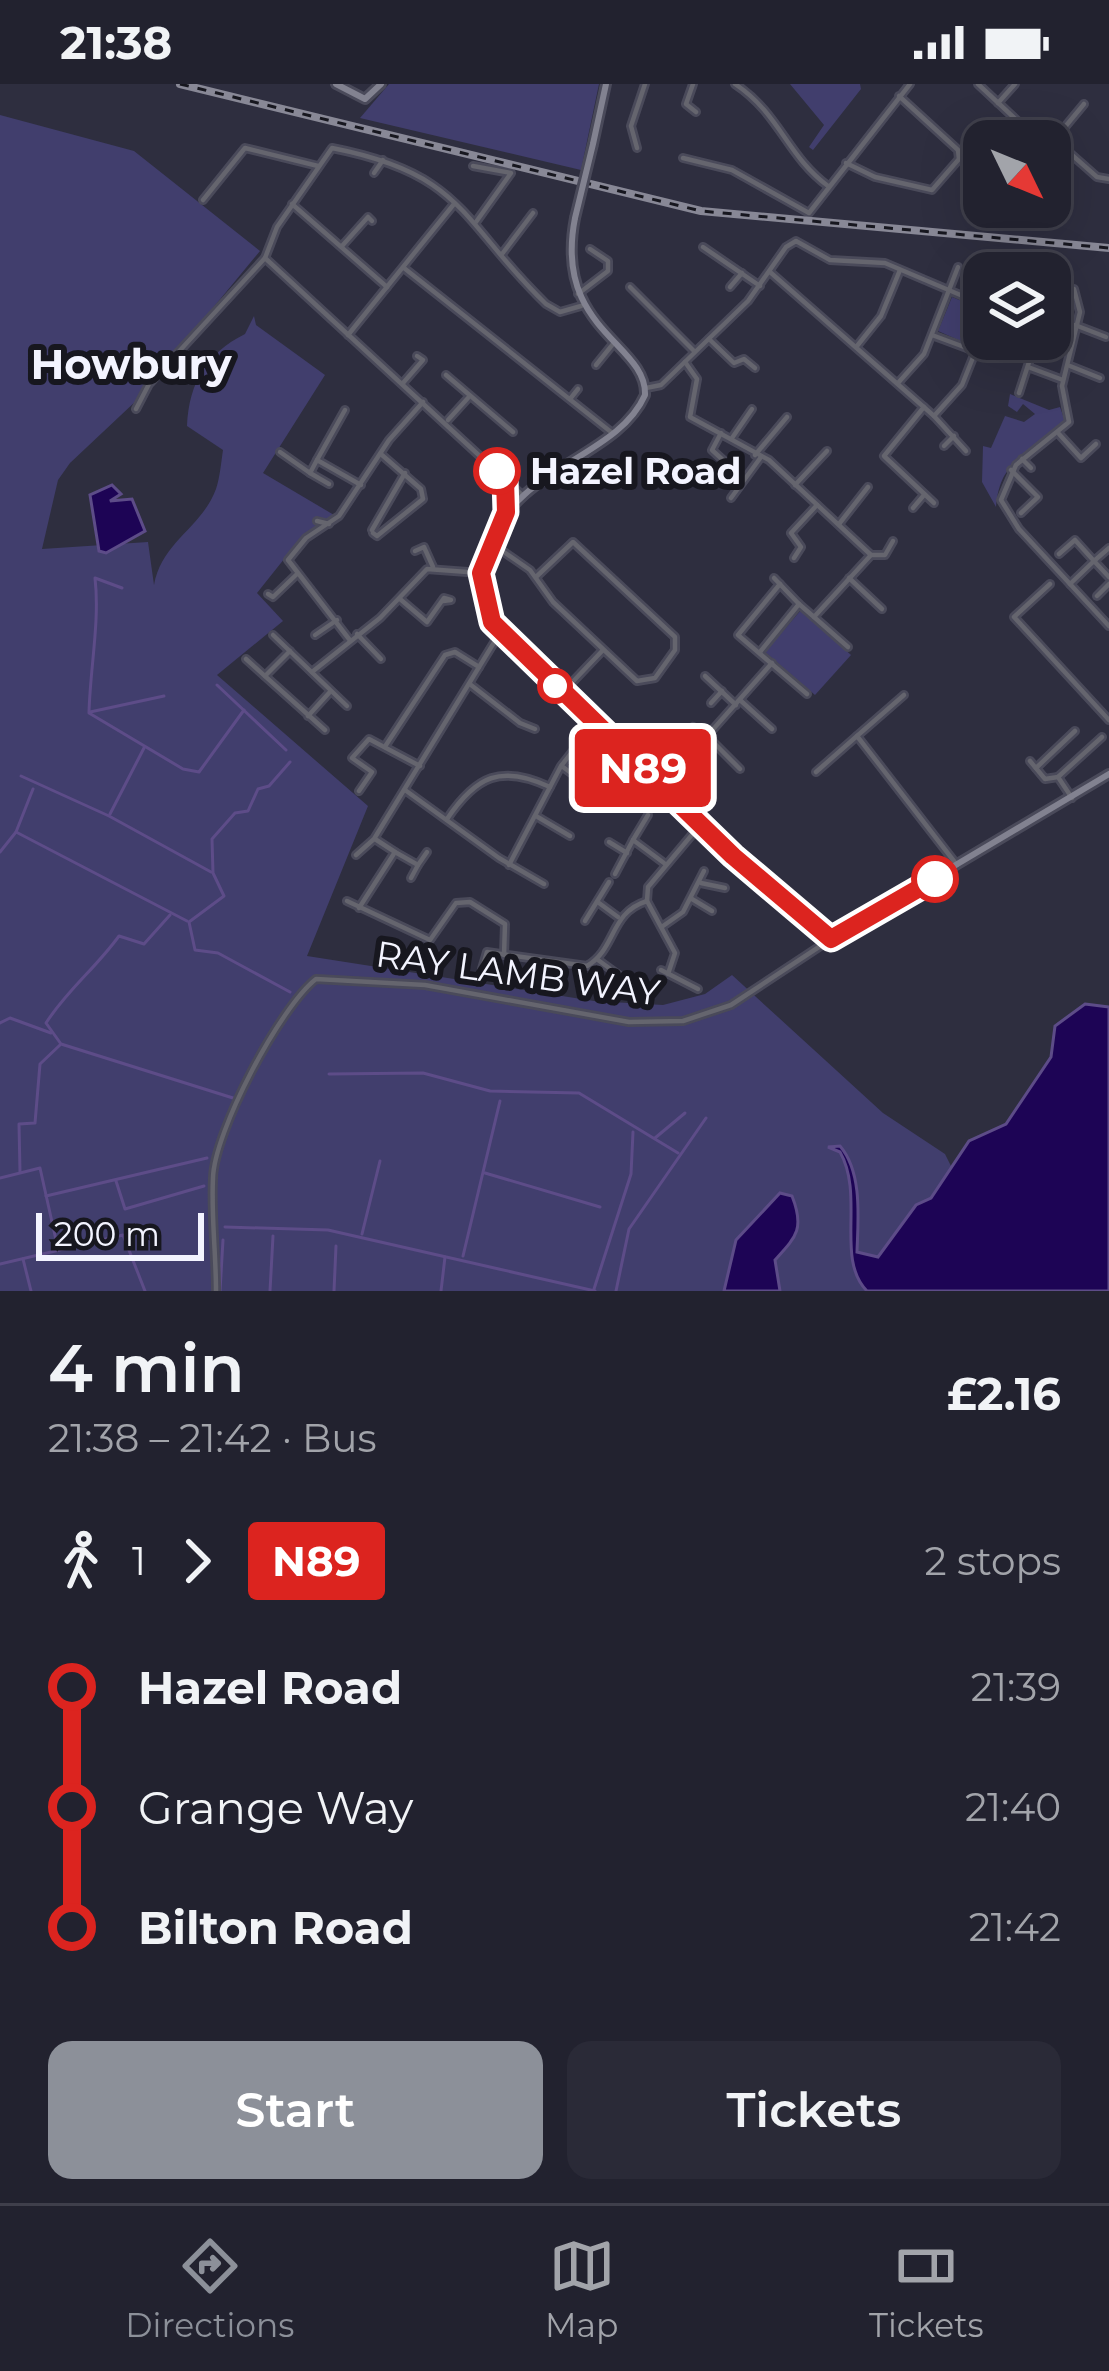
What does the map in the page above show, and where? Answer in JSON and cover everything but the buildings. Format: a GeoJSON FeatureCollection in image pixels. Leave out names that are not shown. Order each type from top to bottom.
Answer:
{"type":"FeatureCollection","features":[{"type":"Feature","properties":{"kind":"street"},"geometry":{"type":"LineString","coordinates":[[336,84],[365,99],[381,84]]}},
{"type":"Feature","properties":{"kind":"street"},"geometry":{"type":"LineString","coordinates":[[607,84],[575,218],[571,263],[581,306],[640,373],[646,388],[639,406],[611,433],[521,494],[506,512],[481,573],[484,604],[499,634],[700,824],[831,939],[1109,774]]}},
{"type":"Feature","properties":{"kind":"street"},"geometry":{"type":"LineString","coordinates":[[637,148],[631,126],[645,84]]}},
{"type":"Feature","properties":{"kind":"street"},"geometry":{"type":"LineString","coordinates":[[693,84],[686,104],[696,111]]}},
{"type":"Feature","properties":{"kind":"street"},"geometry":{"type":"LineString","coordinates":[[735,84],[777,121],[800,165],[828,186]]}},
{"type":"Feature","properties":{"kind":"street"},"geometry":{"type":"LineString","coordinates":[[683,158],[732,170],[809,213],[910,84]]}},
{"type":"Feature","properties":{"kind":"street"},"geometry":{"type":"LineString","coordinates":[[978,84],[1016,120]]}},
{"type":"Feature","properties":{"kind":"street"},"geometry":{"type":"LineString","coordinates":[[998,103],[1015,84]]}},
{"type":"Feature","properties":{"kind":"street"},"geometry":{"type":"LineString","coordinates":[[845,162],[875,177],[936,189],[959,159],[958,150],[899,96]]}},
{"type":"Feature","properties":{"kind":"street"},"geometry":{"type":"LineString","coordinates":[[1071,120],[1084,104]]}},
{"type":"Feature","properties":{"kind":"street"},"geometry":{"type":"LineString","coordinates":[[202,200],[245,148],[318,166]]}},
{"type":"Feature","properties":{"kind":"street"},"geometry":{"type":"LineString","coordinates":[[136,409],[149,385],[265,258],[265,248],[292,204],[334,148],[415,170],[456,202],[554,309],[568,313],[581,306]]}},
{"type":"Feature","properties":{"kind":"street"},"geometry":{"type":"LineString","coordinates":[[1071,156],[1097,176],[1109,178]]}},
{"type":"Feature","properties":{"kind":"street"},"geometry":{"type":"LineString","coordinates":[[374,173],[383,160]]}},
{"type":"Feature","properties":{"kind":"street"},"geometry":{"type":"LineString","coordinates":[[473,166],[511,173],[476,222]]}},
{"type":"Feature","properties":{"kind":"street"},"geometry":{"type":"LineString","coordinates":[[348,335],[456,202]]}},
{"type":"Feature","properties":{"kind":"street"},"geometry":{"type":"LineString","coordinates":[[292,204],[387,287]]}},
{"type":"Feature","properties":{"kind":"street"},"geometry":{"type":"LineString","coordinates":[[502,254],[533,213]]}},
{"type":"Feature","properties":{"kind":"street"},"geometry":{"type":"LineString","coordinates":[[342,246],[368,217]]}},
{"type":"Feature","properties":{"kind":"street"},"geometry":{"type":"LineString","coordinates":[[646,388],[660,386],[685,362],[760,286],[796,241],[830,260],[885,263],[963,296]]}},
{"type":"Feature","properties":{"kind":"street"},"geometry":{"type":"LineString","coordinates":[[704,248],[760,286]]}},
{"type":"Feature","properties":{"kind":"street"},"geometry":{"type":"LineString","coordinates":[[578,294],[608,271],[608,261],[590,249]]}},
{"type":"Feature","properties":{"kind":"street"},"geometry":{"type":"LineString","coordinates":[[265,258],[521,494]]}},
{"type":"Feature","properties":{"kind":"street"},"geometry":{"type":"LineString","coordinates":[[898,383],[924,354],[958,267]]}},
{"type":"Feature","properties":{"kind":"street"},"geometry":{"type":"LineString","coordinates":[[404,268],[611,433]]}},
{"type":"Feature","properties":{"kind":"street"},"geometry":{"type":"LineString","coordinates":[[857,346],[881,316],[900,270]]}},
{"type":"Feature","properties":{"kind":"street"},"geometry":{"type":"LineString","coordinates":[[770,272],[934,416],[966,452]]}},
{"type":"Feature","properties":{"kind":"street"},"geometry":{"type":"LineString","coordinates":[[730,287],[742,273]]}},
{"type":"Feature","properties":{"kind":"street"},"geometry":{"type":"LineString","coordinates":[[630,287],[695,352]]}},
{"type":"Feature","properties":{"kind":"street"},"geometry":{"type":"LineString","coordinates":[[1071,334],[1079,312],[1074,289]]}},
{"type":"Feature","properties":{"kind":"street"},"geometry":{"type":"LineString","coordinates":[[1075,325],[1106,337]]}},
{"type":"Feature","properties":{"kind":"street"},"geometry":{"type":"LineString","coordinates":[[932,335],[963,347]]}},
{"type":"Feature","properties":{"kind":"street"},"geometry":{"type":"LineString","coordinates":[[708,338],[734,363],[744,358],[755,368]]}},
{"type":"Feature","properties":{"kind":"street"},"geometry":{"type":"LineString","coordinates":[[596,365],[613,344]]}},
{"type":"Feature","properties":{"kind":"street"},"geometry":{"type":"LineString","coordinates":[[403,383],[423,360],[417,356]]}},
{"type":"Feature","properties":{"kind":"street"},"geometry":{"type":"LineString","coordinates":[[934,416],[962,385],[972,360]]}},
{"type":"Feature","properties":{"kind":"street"},"geometry":{"type":"LineString","coordinates":[[1070,360],[1064,380],[1070,412],[1059,434],[1011,470],[1001,489],[1004,512],[1109,626]]}},
{"type":"Feature","properties":{"kind":"street"},"geometry":{"type":"LineString","coordinates":[[685,362],[697,379],[685,426]]}},
{"type":"Feature","properties":{"kind":"street"},"geometry":{"type":"LineString","coordinates":[[1018,393],[1029,363],[1064,380]]}},
{"type":"Feature","properties":{"kind":"street"},"geometry":{"type":"LineString","coordinates":[[1070,366],[1100,378]]}},
{"type":"Feature","properties":{"kind":"street"},"geometry":{"type":"LineString","coordinates":[[446,375],[513,432]]}},
{"type":"Feature","properties":{"kind":"street"},"geometry":{"type":"LineString","coordinates":[[570,399],[578,389]]}},
{"type":"Feature","properties":{"kind":"street"},"geometry":{"type":"LineString","coordinates":[[446,422],[468,398]]}},
{"type":"Feature","properties":{"kind":"street"},"geometry":{"type":"LineString","coordinates":[[349,639],[289,560],[305,539],[329,524],[423,402]]}},
{"type":"Feature","properties":{"kind":"street"},"geometry":{"type":"LineString","coordinates":[[924,407],[884,456],[934,503]]}},
{"type":"Feature","properties":{"kind":"street"},"geometry":{"type":"LineString","coordinates":[[732,438],[752,409]]}},
{"type":"Feature","properties":{"kind":"street"},"geometry":{"type":"LineString","coordinates":[[310,472],[345,410]]}},
{"type":"Feature","properties":{"kind":"street"},"geometry":{"type":"LineString","coordinates":[[690,417],[758,456],[871,555],[887,558],[892,541]]}},
{"type":"Feature","properties":{"kind":"street"},"geometry":{"type":"LineString","coordinates":[[731,498],[788,418]]}},
{"type":"Feature","properties":{"kind":"street"},"geometry":{"type":"LineString","coordinates":[[721,433],[712,450],[724,461]]}},
{"type":"Feature","properties":{"kind":"street"},"geometry":{"type":"LineString","coordinates":[[1059,434],[1081,458],[1096,444]]}},
{"type":"Feature","properties":{"kind":"street"},"geometry":{"type":"LineString","coordinates":[[944,446],[954,436]]}},
{"type":"Feature","properties":{"kind":"street"},"geometry":{"type":"LineString","coordinates":[[795,485],[827,451]]}},
{"type":"Feature","properties":{"kind":"street"},"geometry":{"type":"LineString","coordinates":[[280,452],[329,484]]}},
{"type":"Feature","properties":{"kind":"street"},"geometry":{"type":"LineString","coordinates":[[380,454],[405,473],[423,499],[377,536],[372,528],[405,473]]}},
{"type":"Feature","properties":{"kind":"street"},"geometry":{"type":"LineString","coordinates":[[1022,459],[1031,469]]}},
{"type":"Feature","properties":{"kind":"street"},"geometry":{"type":"LineString","coordinates":[[317,460],[361,485]]}},
{"type":"Feature","properties":{"kind":"street"},"geometry":{"type":"LineString","coordinates":[[1011,470],[1039,497],[1021,513]]}},
{"type":"Feature","properties":{"kind":"street"},"geometry":{"type":"LineString","coordinates":[[505,479],[506,512]]}},
{"type":"Feature","properties":{"kind":"street"},"geometry":{"type":"LineString","coordinates":[[838,524],[868,487]]}},
{"type":"Feature","properties":{"kind":"street"},"geometry":{"type":"LineString","coordinates":[[913,508],[924,495]]}},
{"type":"Feature","properties":{"kind":"street"},"geometry":{"type":"LineString","coordinates":[[794,558],[801,547],[791,533],[817,505]]}},
{"type":"Feature","properties":{"kind":"street"},"geometry":{"type":"LineString","coordinates":[[317,521],[329,524]]}},
{"type":"Feature","properties":{"kind":"street"},"geometry":{"type":"LineString","coordinates":[[1059,554],[1075,540],[1109,581],[1097,596]]}},
{"type":"Feature","properties":{"kind":"street"},"geometry":{"type":"LineString","coordinates":[[490,542],[536,577],[603,650],[642,683],[655,678],[677,641],[573,542],[536,577]]}},
{"type":"Feature","properties":{"kind":"street"},"geometry":{"type":"LineString","coordinates":[[415,551],[426,546],[433,567]]}},
{"type":"Feature","properties":{"kind":"street"},"geometry":{"type":"LineString","coordinates":[[1070,584],[1109,548]]}},
{"type":"Feature","properties":{"kind":"street"},"geometry":{"type":"LineString","coordinates":[[814,617],[871,555]]}},
{"type":"Feature","properties":{"kind":"street"},"geometry":{"type":"LineString","coordinates":[[312,672],[400,599],[419,575],[433,567],[481,573]]}},
{"type":"Feature","properties":{"kind":"street"},"geometry":{"type":"LineString","coordinates":[[268,594],[273,597],[297,574]]}},
{"type":"Feature","properties":{"kind":"street"},"geometry":{"type":"LineString","coordinates":[[849,578],[882,609]]}},
{"type":"Feature","properties":{"kind":"street"},"geometry":{"type":"LineString","coordinates":[[807,694],[738,633],[777,581],[848,647]]}},
{"type":"Feature","properties":{"kind":"street"},"geometry":{"type":"LineString","coordinates":[[1050,584],[1014,616],[1109,720]]}},
{"type":"Feature","properties":{"kind":"street"},"geometry":{"type":"LineString","coordinates":[[400,599],[425,624],[443,601]]}},
{"type":"Feature","properties":{"kind":"street"},"geometry":{"type":"LineString","coordinates":[[760,652],[800,604]]}},
{"type":"Feature","properties":{"kind":"street"},"geometry":{"type":"LineString","coordinates":[[315,635],[337,620]]}},
{"type":"Feature","properties":{"kind":"street"},"geometry":{"type":"LineString","coordinates":[[357,634],[381,659]]}},
{"type":"Feature","properties":{"kind":"street"},"geometry":{"type":"LineString","coordinates":[[356,855],[374,839],[499,634]]}},
{"type":"Feature","properties":{"kind":"street"},"geometry":{"type":"LineString","coordinates":[[273,635],[346,706]]}},
{"type":"Feature","properties":{"kind":"street"},"geometry":{"type":"LineString","coordinates":[[562,693],[603,650]]}},
{"type":"Feature","properties":{"kind":"street"},"geometry":{"type":"LineString","coordinates":[[265,676],[290,651]]}},
{"type":"Feature","properties":{"kind":"street"},"geometry":{"type":"LineString","coordinates":[[386,745],[445,656],[455,652],[479,667]]}},
{"type":"Feature","properties":{"kind":"street"},"geometry":{"type":"LineString","coordinates":[[246,659],[325,730]]}},
{"type":"Feature","properties":{"kind":"street"},"geometry":{"type":"LineString","coordinates":[[706,735],[772,663]]}},
{"type":"Feature","properties":{"kind":"street"},"geometry":{"type":"LineString","coordinates":[[705,676],[772,729]]}},
{"type":"Feature","properties":{"kind":"street"},"geometry":{"type":"LineString","coordinates":[[471,685],[533,732]]}},
{"type":"Feature","properties":{"kind":"street"},"geometry":{"type":"LineString","coordinates":[[308,716],[331,692]]}},
{"type":"Feature","properties":{"kind":"street"},"geometry":{"type":"LineString","coordinates":[[711,704],[722,692]]}},
{"type":"Feature","properties":{"kind":"street"},"geometry":{"type":"LineString","coordinates":[[816,772],[904,695]]}},
{"type":"Feature","properties":{"kind":"street"},"geometry":{"type":"LineString","coordinates":[[509,865],[561,766],[595,723]]}},
{"type":"Feature","properties":{"kind":"street"},"geometry":{"type":"LineString","coordinates":[[650,775],[693,727],[740,769]]}},
{"type":"Feature","properties":{"kind":"street"},"geometry":{"type":"LineString","coordinates":[[1075,731],[1033,765],[1045,778],[1058,777],[1102,737]]}},
{"type":"Feature","properties":{"kind":"street"},"geometry":{"type":"LineString","coordinates":[[857,736],[956,865]]}},
{"type":"Feature","properties":{"kind":"street"},"geometry":{"type":"LineString","coordinates":[[359,791],[371,772],[352,758],[369,739],[420,766]]}},
{"type":"Feature","properties":{"kind":"street"},"geometry":{"type":"LineString","coordinates":[[561,766],[606,799]]}},
{"type":"Feature","properties":{"kind":"street"},"geometry":{"type":"LineString","coordinates":[[447,819],[466,791],[491,775],[516,774],[550,787]]}},
{"type":"Feature","properties":{"kind":"street"},"geometry":{"type":"LineString","coordinates":[[1058,777],[1072,798]]}},
{"type":"Feature","properties":{"kind":"street"},"geometry":{"type":"LineString","coordinates":[[404,789],[509,865],[544,884]]}},
{"type":"Feature","properties":{"kind":"street"},"geometry":{"type":"LineString","coordinates":[[615,874],[648,815]]}},
{"type":"Feature","properties":{"kind":"street"},"geometry":{"type":"LineString","coordinates":[[536,816],[570,836]]}},
{"type":"Feature","properties":{"kind":"street"},"geometry":{"type":"LineString","coordinates":[[698,989],[664,972],[676,960],[647,901],[648,887],[664,863],[700,824]]}},
{"type":"Feature","properties":{"kind":"street"},"geometry":{"type":"LineString","coordinates":[[374,839],[418,865]]}},
{"type":"Feature","properties":{"kind":"street"},"geometry":{"type":"LineString","coordinates":[[633,840],[664,863]]}},
{"type":"Feature","properties":{"kind":"street"},"geometry":{"type":"LineString","coordinates":[[609,842],[627,853]]}},
{"type":"Feature","properties":{"kind":"street"},"geometry":{"type":"LineString","coordinates":[[411,878],[427,851]]}},
{"type":"Feature","properties":{"kind":"street"},"geometry":{"type":"LineString","coordinates":[[359,908],[395,852]]}},
{"type":"Feature","properties":{"kind":"street"},"geometry":{"type":"LineString","coordinates":[[704,871],[696,879],[725,888]]}},
{"type":"Feature","properties":{"kind":"street"},"geometry":{"type":"LineString","coordinates":[[585,921],[609,881]]}},
{"type":"Feature","properties":{"kind":"street"},"geometry":{"type":"LineString","coordinates":[[663,926],[692,899],[701,883]]}},
{"type":"Feature","properties":{"kind":"street"},"geometry":{"type":"LineString","coordinates":[[692,899],[712,911]]}},
{"type":"Feature","properties":{"kind":"street"},"geometry":{"type":"LineString","coordinates":[[347,901],[430,940],[456,903],[470,902],[505,924],[504,955]]}},
{"type":"Feature","properties":{"kind":"street"},"geometry":{"type":"LineString","coordinates":[[482,969],[487,952],[577,969],[598,960],[618,917],[647,901]]}},
{"type":"Feature","properties":{"kind":"street"},"geometry":{"type":"LineString","coordinates":[[598,902],[618,917]]}},
{"type":"Feature","properties":{"kind":"street","name":"RAY LAMB WAY"},"geometry":{"type":"LineString","coordinates":[[216,1291],[212,1174],[225,1133],[270,1040],[316,979],[425,985],[629,1022],[696,1018],[758,989],[831,939]]}},
{"type":"Feature","properties":{"kind":"street"},"geometry":{"type":"LineString","coordinates":[[598,960],[620,976],[609,997]]}},
{"type":"Feature","properties":{"kind":"street"},"geometry":{"type":"LineString","coordinates":[[556,984],[561,967]]}},
{"type":"Feature","properties":{"kind":"shaded area"},"geometry":{"type":"Polygon","coordinates":[[[389,84],[599,84],[581,170],[360,118],[389,84]]]}},
{"type":"Feature","properties":{"kind":"shaded area"},"geometry":{"type":"Polygon","coordinates":[[[790,84],[860,84],[861,89],[813,150],[809,147],[824,125],[790,84]]]}},
{"type":"Feature","properties":{"kind":"shaded area"},"geometry":{"type":"Polygon","coordinates":[[[0,115],[134,151],[260,251],[137,400],[70,463],[58,480],[42,549],[148,542],[154,585],[165,557],[201,515],[217,484],[223,450],[187,426],[196,383],[210,360],[245,334],[254,316],[256,325],[325,375],[263,473],[334,515],[304,534],[257,593],[283,621],[217,675],[368,806],[307,956],[594,1001],[663,1005],[705,994],[732,975],[883,1113],[945,1154],[952,1168],[969,1141],[1006,1124],[1051,1057],[1057,1023],[1085,1004],[1109,1007],[962,1291],[0,1291],[0,115]]]}},
{"type":"Feature","properties":{"kind":"shaded area"},"geometry":{"type":"Polygon","coordinates":[[[952,297],[963,301],[963,342],[938,331],[952,297]]]}},
{"type":"Feature","properties":{"kind":"shaded area"},"geometry":{"type":"Polygon","coordinates":[[[1010,394],[1049,410],[1060,407],[1065,421],[1013,464],[999,488],[996,507],[982,482],[983,446],[991,448],[1005,416],[1024,422],[1035,414],[1023,404],[1017,412],[1008,406],[1010,394]]]}},
{"type":"Feature","properties":{"kind":"shaded area"},"geometry":{"type":"Polygon","coordinates":[[[112,485],[121,494],[110,501],[132,499],[145,531],[106,553],[99,551],[90,495],[112,485]]]}},
{"type":"Feature","properties":{"kind":"shaded area"},"geometry":{"type":"Polygon","coordinates":[[[801,610],[851,655],[815,695],[765,652],[801,610]]]}},
{"type":"Feature","properties":{"kind":"shaded area"},"geometry":{"type":"Polygon","coordinates":[[[1085,1004],[1109,1007],[1109,1291],[867,1291],[853,1262],[847,1169],[840,1152],[828,1147],[840,1146],[852,1169],[858,1197],[857,1252],[878,1257],[916,1205],[931,1198],[969,1141],[1006,1124],[1051,1057],[1055,1026],[1085,1004]]]}},
{"type":"Feature","properties":{"kind":"shaded area"},"geometry":{"type":"Polygon","coordinates":[[[780,1193],[792,1196],[798,1225],[775,1260],[780,1291],[724,1291],[736,1240],[780,1193]]]}},
{"type":"Feature","properties":{"kind":"waterway"},"geometry":{"type":"LineString","coordinates":[[122,588],[95,578],[89,713],[183,769],[199,772],[244,710]]}},
{"type":"Feature","properties":{"kind":"waterway"},"geometry":{"type":"LineString","coordinates":[[217,685],[286,750]]}},
{"type":"Feature","properties":{"kind":"waterway"},"geometry":{"type":"LineString","coordinates":[[90,712],[164,696]]}},
{"type":"Feature","properties":{"kind":"waterway"},"geometry":{"type":"LineString","coordinates":[[110,814],[144,748]]}},
{"type":"Feature","properties":{"kind":"waterway"},"geometry":{"type":"LineString","coordinates":[[290,762],[269,786],[258,789],[248,811],[235,813],[212,839],[213,873],[224,896],[189,922],[195,950],[218,953],[290,992]]}},
{"type":"Feature","properties":{"kind":"waterway"},"geometry":{"type":"LineString","coordinates":[[21,776],[109,816],[211,872]]}},
{"type":"Feature","properties":{"kind":"waterway"},"geometry":{"type":"LineString","coordinates":[[0,852],[16,832],[33,789]]}},
{"type":"Feature","properties":{"kind":"waterway"},"geometry":{"type":"LineString","coordinates":[[16,832],[187,921]]}},
{"type":"Feature","properties":{"kind":"waterway"},"geometry":{"type":"LineString","coordinates":[[170,915],[144,944],[119,936],[46,1023],[61,1044],[233,1098]]}},
{"type":"Feature","properties":{"kind":"waterway"},"geometry":{"type":"LineString","coordinates":[[0,1023],[10,1018],[51,1033]]}},
{"type":"Feature","properties":{"kind":"waterway"},"geometry":{"type":"LineString","coordinates":[[20,1172],[19,1124],[35,1123],[40,1064],[60,1045]]}},
{"type":"Feature","properties":{"kind":"waterway"},"geometry":{"type":"LineString","coordinates":[[329,1074],[423,1073],[490,1091],[579,1093],[678,1153]]}},
{"type":"Feature","properties":{"kind":"waterway"},"geometry":{"type":"LineString","coordinates":[[463,1256],[500,1101]]}},
{"type":"Feature","properties":{"kind":"waterway"},"geometry":{"type":"LineString","coordinates":[[655,1138],[685,1113]]}},
{"type":"Feature","properties":{"kind":"waterway"},"geometry":{"type":"LineString","coordinates":[[616,1291],[629,1229],[706,1118]]}},
{"type":"Feature","properties":{"kind":"waterway"},"geometry":{"type":"LineString","coordinates":[[594,1289],[631,1174],[633,1132]]}},
{"type":"Feature","properties":{"kind":"waterway"},"geometry":{"type":"LineString","coordinates":[[46,1196],[207,1158]]}},
{"type":"Feature","properties":{"kind":"waterway"},"geometry":{"type":"LineString","coordinates":[[362,1234],[380,1161]]}},
{"type":"Feature","properties":{"kind":"waterway"},"geometry":{"type":"LineString","coordinates":[[0,1178],[40,1168],[58,1249]]}},
{"type":"Feature","properties":{"kind":"waterway"},"geometry":{"type":"LineString","coordinates":[[485,1173],[600,1207]]}},
{"type":"Feature","properties":{"kind":"waterway"},"geometry":{"type":"LineString","coordinates":[[116,1181],[125,1209],[204,1186]]}},
{"type":"Feature","properties":{"kind":"waterway"},"geometry":{"type":"LineString","coordinates":[[225,1227],[328,1230],[595,1291]]}},
{"type":"Feature","properties":{"kind":"waterway"},"geometry":{"type":"LineString","coordinates":[[0,1264],[123,1235],[145,1291]]}},
{"type":"Feature","properties":{"kind":"waterway"},"geometry":{"type":"LineString","coordinates":[[270,1291],[273,1236]]}},
{"type":"Feature","properties":{"kind":"waterway"},"geometry":{"type":"LineString","coordinates":[[220,1291],[223,1240]]}},
{"type":"Feature","properties":{"kind":"waterway"},"geometry":{"type":"LineString","coordinates":[[334,1291],[336,1246]]}},
{"type":"Feature","properties":{"kind":"waterway"},"geometry":{"type":"LineString","coordinates":[[441,1291],[445,1257]]}},
{"type":"Feature","properties":{"kind":"waterway"},"geometry":{"type":"LineString","coordinates":[[23,1259],[31,1291]]}},
{"type":"Feature","properties":{"kind":"railway"},"geometry":{"type":"LineString","coordinates":[[180,84],[701,211],[1109,248]]}},
{"type":"Feature","properties":{"kind":"bus line","name":"N89"},"geometry":{"type":"LineString","coordinates":[[497,471],[505,479],[506,512],[481,573],[484,604],[499,634],[733,856],[831,939],[935,879]]}},
{"type":"Feature","properties":{"kind":"place","name":"Hazel Road"},"geometry":{"type":"Point","coordinates":[497,471]}},
{"type":"Feature","properties":{"kind":"district","name":"Howbury"},"geometry":{"type":"Point","coordinates":[131,364]}}]}
